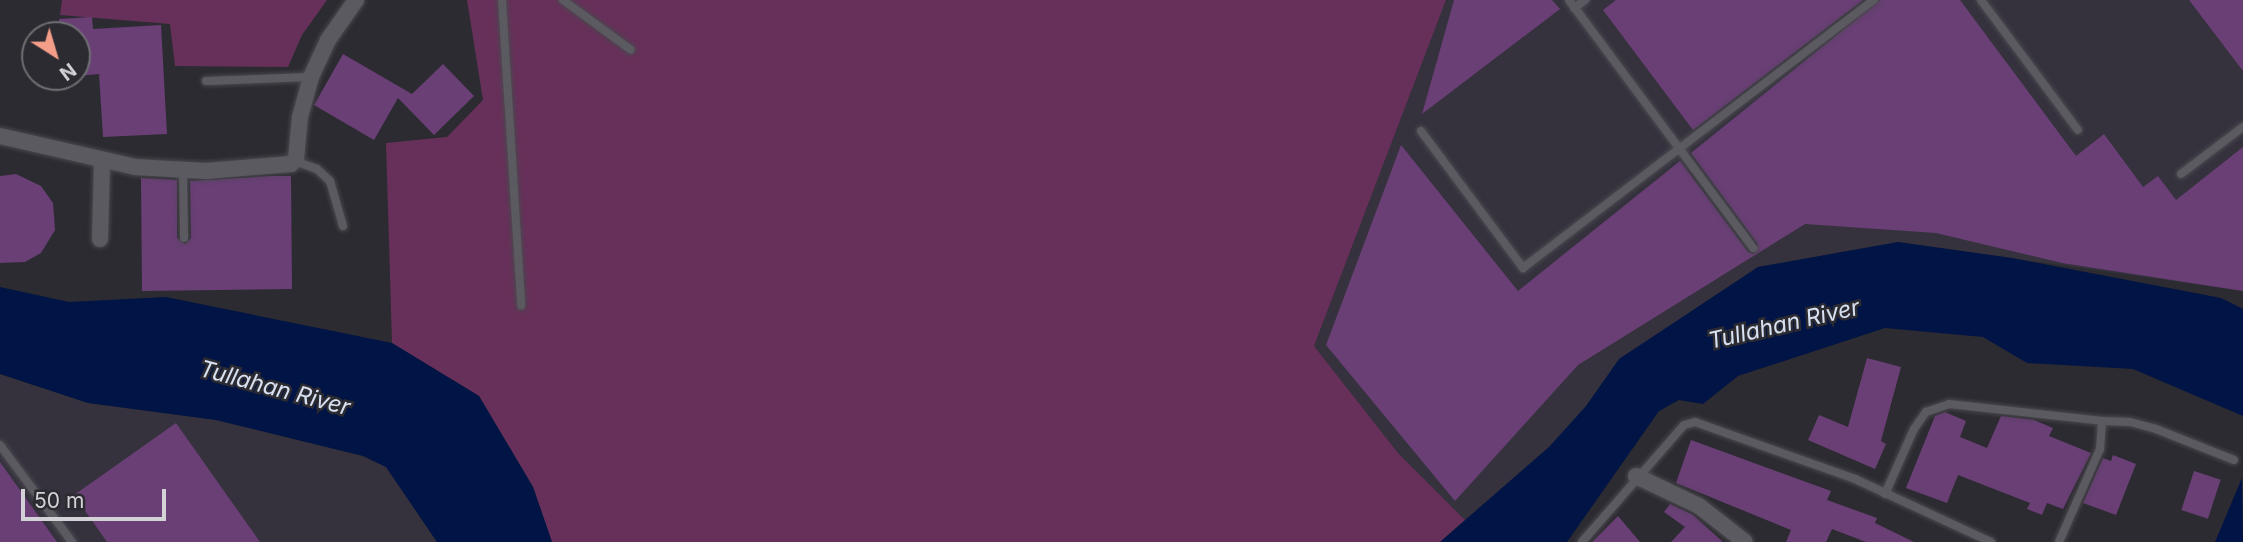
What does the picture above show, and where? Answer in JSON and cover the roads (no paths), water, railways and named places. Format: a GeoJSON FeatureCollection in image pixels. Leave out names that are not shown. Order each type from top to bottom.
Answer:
{"type":"FeatureCollection","features":[{"type":"Feature","properties":{"kind":"street"},"geometry":{"type":"LineString","coordinates":[[0,136],[102,160],[183,171],[295,161],[311,78],[328,40],[356,0]]}},
{"type":"Feature","properties":{"kind":"street"},"geometry":{"type":"LineString","coordinates":[[100,239],[102,160]]}},
{"type":"Feature","properties":{"kind":"street"},"geometry":{"type":"LineString","coordinates":[[1636,476],[1699,506],[1745,542]]}},
{"type":"Feature","properties":{"kind":"lane"},"geometry":{"type":"LineString","coordinates":[[502,0],[521,305]]}},
{"type":"Feature","properties":{"kind":"lane"},"geometry":{"type":"LineString","coordinates":[[562,0],[631,50]]}},
{"type":"Feature","properties":{"kind":"lane"},"geometry":{"type":"LineString","coordinates":[[1585,0],[1572,4],[1753,248]]}},
{"type":"Feature","properties":{"kind":"lane"},"geometry":{"type":"LineString","coordinates":[[1421,131],[1523,268],[1874,0]]}},
{"type":"Feature","properties":{"kind":"lane"},"geometry":{"type":"LineString","coordinates":[[1981,0],[2078,130]]}},
{"type":"Feature","properties":{"kind":"lane"},"geometry":{"type":"LineString","coordinates":[[206,81],[311,78]]}},
{"type":"Feature","properties":{"kind":"lane"},"geometry":{"type":"LineString","coordinates":[[2181,174],[2243,127]]}},
{"type":"Feature","properties":{"kind":"lane"},"geometry":{"type":"LineString","coordinates":[[295,161],[317,169],[330,181],[343,226]]}},
{"type":"Feature","properties":{"kind":"lane"},"geometry":{"type":"LineString","coordinates":[[183,171],[184,238]]}},
{"type":"Feature","properties":{"kind":"lane"},"geometry":{"type":"LineString","coordinates":[[1885,494],[1914,429],[1926,412],[1950,404],[2156,429],[2234,460]]}},
{"type":"Feature","properties":{"kind":"lane"},"geometry":{"type":"LineString","coordinates":[[2059,542],[2100,449],[2102,421]]}},
{"type":"Feature","properties":{"kind":"lane"},"geometry":{"type":"LineString","coordinates":[[1582,542],[1636,476],[1684,425],[1696,422],[1885,494],[1991,542]]}},
{"type":"Feature","properties":{"kind":"lane"},"geometry":{"type":"LineString","coordinates":[[0,445],[72,542]]}},
{"type":"Feature","properties":{"kind":"water","name":"Tullahan River"},"geometry":{"type":"Polygon","coordinates":[[[1898,242],[2012,258],[2221,298],[2243,309],[2243,416],[2133,369],[2027,363],[1983,337],[1885,328],[1738,376],[1703,404],[1679,400],[1659,411],[1567,542],[1440,542],[1549,447],[1586,406],[1619,359],[1758,267],[1898,242]]]}},
{"type":"Feature","properties":{"kind":"water","name":"Tullahan River"},"geometry":{"type":"Polygon","coordinates":[[[0,287],[69,302],[166,297],[392,343],[479,396],[533,487],[552,542],[437,542],[386,467],[363,456],[216,420],[88,403],[0,374],[0,287]]]}},
{"type":"Feature","properties":{"kind":"water"},"geometry":{"type":"Polygon","coordinates":[[[2242,478],[2243,542],[2215,542],[2242,478]]]}}]}
